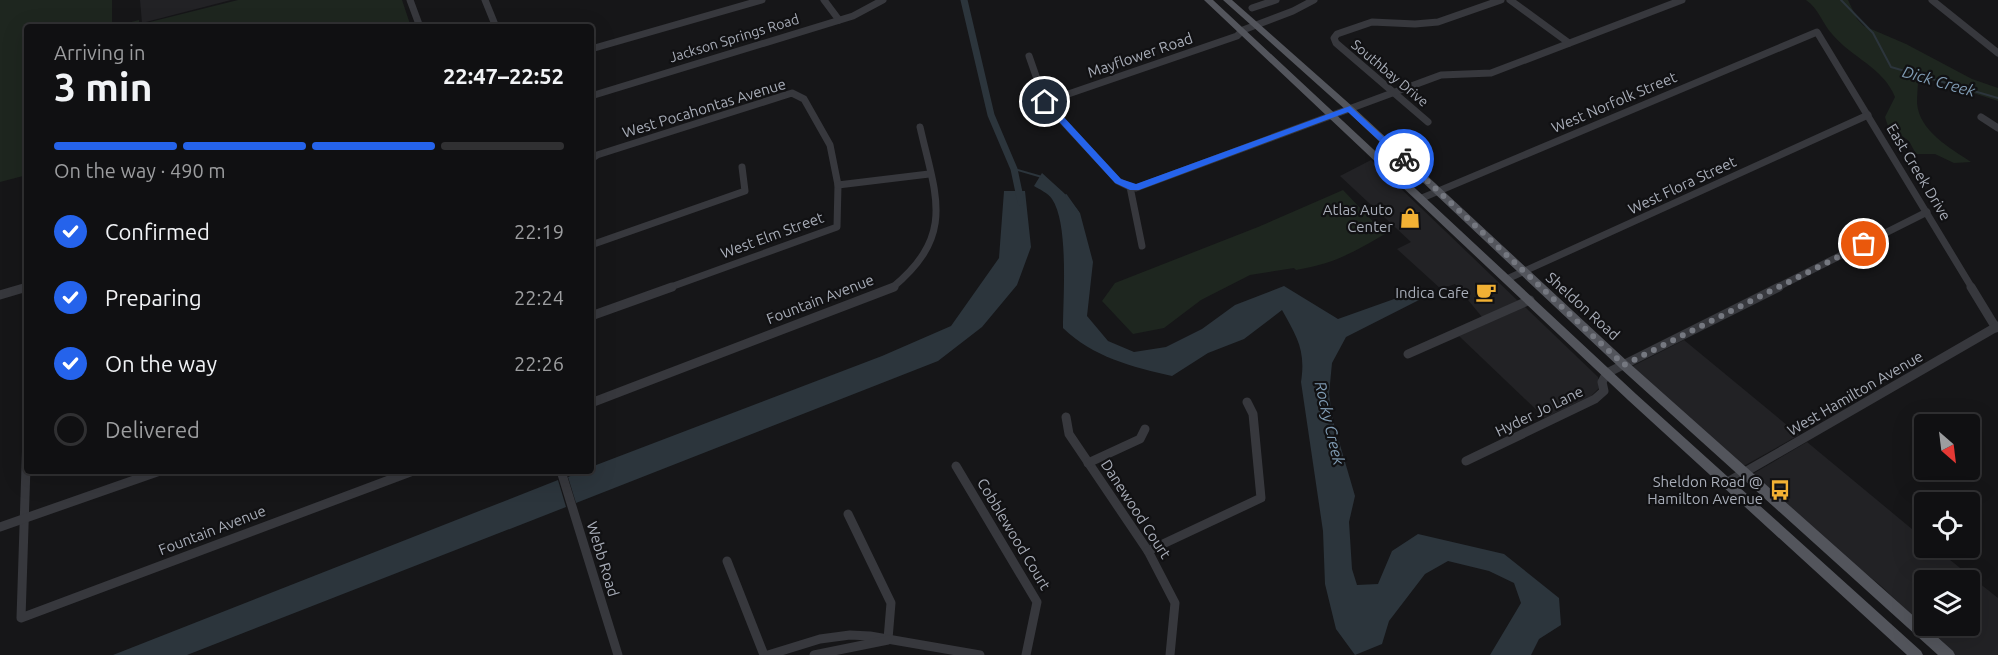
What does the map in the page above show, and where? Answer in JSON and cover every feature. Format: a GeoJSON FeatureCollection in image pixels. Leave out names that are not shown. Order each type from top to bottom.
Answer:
{"type":"FeatureCollection","features":[{"type":"Feature","properties":{"kind":"main road","name":"Sheldon Road"},"geometry":{"type":"LineString","coordinates":[[1208,0],[1243,30],[1607,373],[1916,655]]}},
{"type":"Feature","properties":{"kind":"main road","name":"Sheldon Road"},"geometry":{"type":"LineString","coordinates":[[1227,0],[1350,109],[1624,365],[1948,655]]}},
{"type":"Feature","properties":{"kind":"main road"},"geometry":{"type":"LineString","coordinates":[[1838,584],[1855,573]]}},
{"type":"Feature","properties":{"kind":"street"},"geometry":{"type":"LineString","coordinates":[[410,0],[419,24]]}},
{"type":"Feature","properties":{"kind":"street"},"geometry":{"type":"LineString","coordinates":[[485,0],[495,24]]}},
{"type":"Feature","properties":{"kind":"street"},"geometry":{"type":"LineString","coordinates":[[594,48],[762,0]]}},
{"type":"Feature","properties":{"kind":"street"},"geometry":{"type":"LineString","coordinates":[[824,0],[839,21]]}},
{"type":"Feature","properties":{"kind":"street","name":"Jackson Springs Road"},"geometry":{"type":"LineString","coordinates":[[594,95],[839,21],[867,10],[883,0]]}},
{"type":"Feature","properties":{"kind":"street"},"geometry":{"type":"LineString","coordinates":[[1252,8],[1277,0],[1293,11]]}},
{"type":"Feature","properties":{"kind":"street","name":"Mayflower Road"},"geometry":{"type":"LineString","coordinates":[[1045,102],[1237,36],[1243,30],[1293,11],[1314,0]]}},
{"type":"Feature","properties":{"kind":"street","name":"Southbay Drive"},"geometry":{"type":"LineString","coordinates":[[1428,122],[1336,43],[1334,38],[1337,34],[1372,22],[1415,24],[1438,22],[1501,0]]}},
{"type":"Feature","properties":{"kind":"street"},"geometry":{"type":"LineString","coordinates":[[1510,0],[1569,44]]}},
{"type":"Feature","properties":{"kind":"street"},"geometry":{"type":"LineString","coordinates":[[1029,56],[1045,102],[1118,181],[1136,188],[1441,75],[1491,73],[1682,0]]}},
{"type":"Feature","properties":{"kind":"street"},"geometry":{"type":"LineString","coordinates":[[1932,0],[1998,53]]}},
{"type":"Feature","properties":{"kind":"street","name":"East Creek Drive"},"geometry":{"type":"LineString","coordinates":[[1816,32],[1997,327]]}},
{"type":"Feature","properties":{"kind":"street","name":"West Norfolk Street"},"geometry":{"type":"LineString","coordinates":[[1422,198],[1816,32]]}},
{"type":"Feature","properties":{"kind":"street","name":"West Pocahontas Avenue"},"geometry":{"type":"LineString","coordinates":[[594,157],[792,93],[804,99],[830,145],[838,185]]}},
{"type":"Feature","properties":{"kind":"street","name":"West Flora Street"},"geometry":{"type":"LineString","coordinates":[[1507,279],[1868,114]]}},
{"type":"Feature","properties":{"kind":"street"},"geometry":{"type":"LineString","coordinates":[[1981,117],[1998,128]]}},
{"type":"Feature","properties":{"kind":"street","name":"Fountain Avenue"},"geometry":{"type":"LineString","coordinates":[[594,401],[892,288],[919,264],[935,233],[937,198],[929,174],[920,127]]}},
{"type":"Feature","properties":{"kind":"street"},"geometry":{"type":"LineString","coordinates":[[594,244],[745,192],[742,167]]}},
{"type":"Feature","properties":{"kind":"street"},"geometry":{"type":"LineString","coordinates":[[838,185],[929,174]]}},
{"type":"Feature","properties":{"kind":"street","name":"West Elm Street"},"geometry":{"type":"LineString","coordinates":[[594,315],[837,227],[838,185]]}},
{"type":"Feature","properties":{"kind":"street"},"geometry":{"type":"LineString","coordinates":[[1130,187],[1142,246]]}},
{"type":"Feature","properties":{"kind":"street"},"geometry":{"type":"LineString","coordinates":[[1607,373],[1927,212]]}},
{"type":"Feature","properties":{"kind":"street"},"geometry":{"type":"LineString","coordinates":[[0,296],[24,289]]}},
{"type":"Feature","properties":{"kind":"street"},"geometry":{"type":"LineString","coordinates":[[1408,354],[1530,300]]}},
{"type":"Feature","properties":{"kind":"street","name":"West Hamilton Avenue"},"geometry":{"type":"LineString","coordinates":[[1726,483],[1997,327]]}},
{"type":"Feature","properties":{"kind":"street","name":"Hyder Jo Lane"},"geometry":{"type":"LineString","coordinates":[[1466,461],[1595,399],[1604,391],[1602,382],[1607,373]]}},
{"type":"Feature","properties":{"kind":"street"},"geometry":{"type":"LineString","coordinates":[[1148,551],[1261,498],[1253,414],[1247,402]]}},
{"type":"Feature","properties":{"kind":"street","name":"Danewood Court"},"geometry":{"type":"LineString","coordinates":[[1066,417],[1069,434],[1148,551],[1175,603],[1170,655]]}},
{"type":"Feature","properties":{"kind":"street"},"geometry":{"type":"LineString","coordinates":[[1088,463],[1140,439],[1145,429]]}},
{"type":"Feature","properties":{"kind":"street","name":"Cobblewood Court"},"geometry":{"type":"LineString","coordinates":[[956,466],[1037,602],[1026,655]]}},
{"type":"Feature","properties":{"kind":"street"},"geometry":{"type":"LineString","coordinates":[[25,518],[26,474]]}},
{"type":"Feature","properties":{"kind":"street"},"geometry":{"type":"LineString","coordinates":[[0,527],[151,474]]}},
{"type":"Feature","properties":{"kind":"street","name":"Fountain Avenue"},"geometry":{"type":"LineString","coordinates":[[25,518],[21,618],[405,474]]}},
{"type":"Feature","properties":{"kind":"street","name":"Webb Road"},"geometry":{"type":"LineString","coordinates":[[562,474],[618,655]]}},
{"type":"Feature","properties":{"kind":"street"},"geometry":{"type":"LineString","coordinates":[[848,514],[891,603],[888,639]]}},
{"type":"Feature","properties":{"kind":"street"},"geometry":{"type":"LineString","coordinates":[[727,561],[766,655],[820,639],[850,635],[888,639],[974,654]]}},
{"type":"Feature","properties":{"kind":"street"},"geometry":{"type":"LineString","coordinates":[[813,655],[867,646],[888,639]]}},
{"type":"Feature","properties":{"kind":"shaded area"},"geometry":{"type":"Polygon","coordinates":[[[0,0],[112,0],[112,24],[24,24],[24,176],[0,182],[0,0]]]}},
{"type":"Feature","properties":{"kind":"shaded area"},"geometry":{"type":"Polygon","coordinates":[[[140,0],[231,0],[142,23],[140,0]]]}},
{"type":"Feature","properties":{"kind":"shaded area"},"geometry":{"type":"Polygon","coordinates":[[[238,0],[402,0],[410,24],[142,24],[238,0]]]}},
{"type":"Feature","properties":{"kind":"shaded area"},"geometry":{"type":"Polygon","coordinates":[[[1806,0],[1848,0],[1857,19],[1864,26],[1906,44],[1972,79],[1998,88],[1998,101],[1936,81],[1918,79],[1917,103],[1923,122],[1937,138],[1971,162],[1954,163],[1935,154],[1916,154],[1909,141],[1888,126],[1885,117],[1895,97],[1890,87],[1875,70],[1840,42],[1806,0]]]}},
{"type":"Feature","properties":{"kind":"shaded area"},"geometry":{"type":"Polygon","coordinates":[[[139,20],[139,24],[124,24],[139,20]]]}},
{"type":"Feature","properties":{"kind":"shaded area"},"geometry":{"type":"Polygon","coordinates":[[[1371,160],[1518,301],[1482,317],[1455,284],[1441,289],[1397,249],[1411,242],[1340,176],[1371,160]]]}},
{"type":"Feature","properties":{"kind":"shaded area"},"geometry":{"type":"Polygon","coordinates":[[[1343,190],[1385,234],[1352,252],[1321,265],[1250,275],[1201,300],[1164,328],[1133,334],[1102,301],[1115,283],[1258,227],[1343,190]]]}},
{"type":"Feature","properties":{"kind":"shaded area"},"geometry":{"type":"Polygon","coordinates":[[[1525,307],[1598,377],[1599,388],[1591,396],[1545,418],[1459,336],[1525,307]]]}},
{"type":"Feature","properties":{"kind":"shaded area"},"geometry":{"type":"Polygon","coordinates":[[[1684,340],[1799,435],[1742,467],[1631,367],[1684,340]]]}},
{"type":"Feature","properties":{"kind":"shaded area"},"geometry":{"type":"Polygon","coordinates":[[[1807,442],[1914,531],[1914,558],[1948,558],[1963,570],[1914,570],[1914,617],[1880,585],[1826,542],[1751,475],[1807,442]]]}},
{"type":"Feature","properties":{"kind":"shaded area"},"geometry":{"type":"Polygon","coordinates":[[[1980,584],[1998,598],[1998,655],[1954,655],[1934,636],[1980,636],[1980,584]]]}},
{"type":"Feature","properties":{"kind":"water"},"geometry":{"type":"Polygon","coordinates":[[[1042,173],[1064,193],[1080,213],[1093,262],[1087,316],[1108,341],[1134,352],[1166,347],[1202,329],[1235,305],[1284,286],[1338,319],[1411,293],[1419,300],[1346,337],[1332,363],[1329,394],[1333,421],[1355,496],[1349,522],[1352,569],[1357,585],[1378,584],[1392,551],[1418,534],[1504,554],[1559,598],[1561,625],[1539,639],[1531,655],[1490,655],[1521,603],[1514,583],[1489,571],[1448,561],[1425,574],[1389,621],[1382,644],[1355,655],[1336,629],[1325,584],[1323,531],[1301,382],[1301,352],[1296,336],[1282,310],[1244,339],[1208,353],[1172,376],[1128,365],[1100,354],[1063,328],[1064,261],[1061,225],[1052,199],[1034,186],[1042,173]]]}},
{"type":"Feature","properties":{"kind":"water"},"geometry":{"type":"Polygon","coordinates":[[[1004,191],[1025,191],[1031,247],[1017,285],[982,327],[938,361],[576,503],[568,477],[575,474],[594,474],[594,466],[882,356],[951,326],[999,258],[1004,191]]]}},
{"type":"Feature","properties":{"kind":"water"},"geometry":{"type":"Polygon","coordinates":[[[558,480],[566,507],[187,655],[113,655],[558,480]]]}},
{"type":"Feature","properties":{"kind":"waterway"},"geometry":{"type":"LineString","coordinates":[[964,0],[991,115],[1014,169],[1021,202]]}},
{"type":"Feature","properties":{"kind":"waterway","name":"Dick Creek"},"geometry":{"type":"LineString","coordinates":[[1841,0],[1873,33],[1891,67],[1998,98]]}},
{"type":"Feature","properties":{"kind":"waterway","name":"Rocky Creek"},"geometry":{"type":"LineString","coordinates":[[1014,169],[1042,177]]}},
{"type":"Feature","properties":{"kind":"waterway","name":"Rocky Creek"},"geometry":{"type":"LineString","coordinates":[[1066,195],[1078,212]]}},
{"type":"Feature","properties":{"kind":"way so far"},"geometry":{"type":"LineString","coordinates":[[1404,159],[1522,272],[1624,365],[1864,244]]}},
{"type":"Feature","properties":{"kind":"place","name":"Atlas Auto Center"},"geometry":{"type":"Point","coordinates":[1410,218]}},
{"type":"Feature","properties":{"kind":"place","name":"Indica Cafe"},"geometry":{"type":"Point","coordinates":[1486,292]}},
{"type":"Feature","properties":{"kind":"place","name":"Sheldon Road @ Hamilton Avenue"},"geometry":{"type":"Point","coordinates":[1780,490]}},
{"type":"Feature","properties":{"kind":"route"},"geometry":{"type":"LineString","coordinates":[[1045,102],[1118,181],[1136,188],[1331,114],[1350,109],[1404,159]]}}]}
